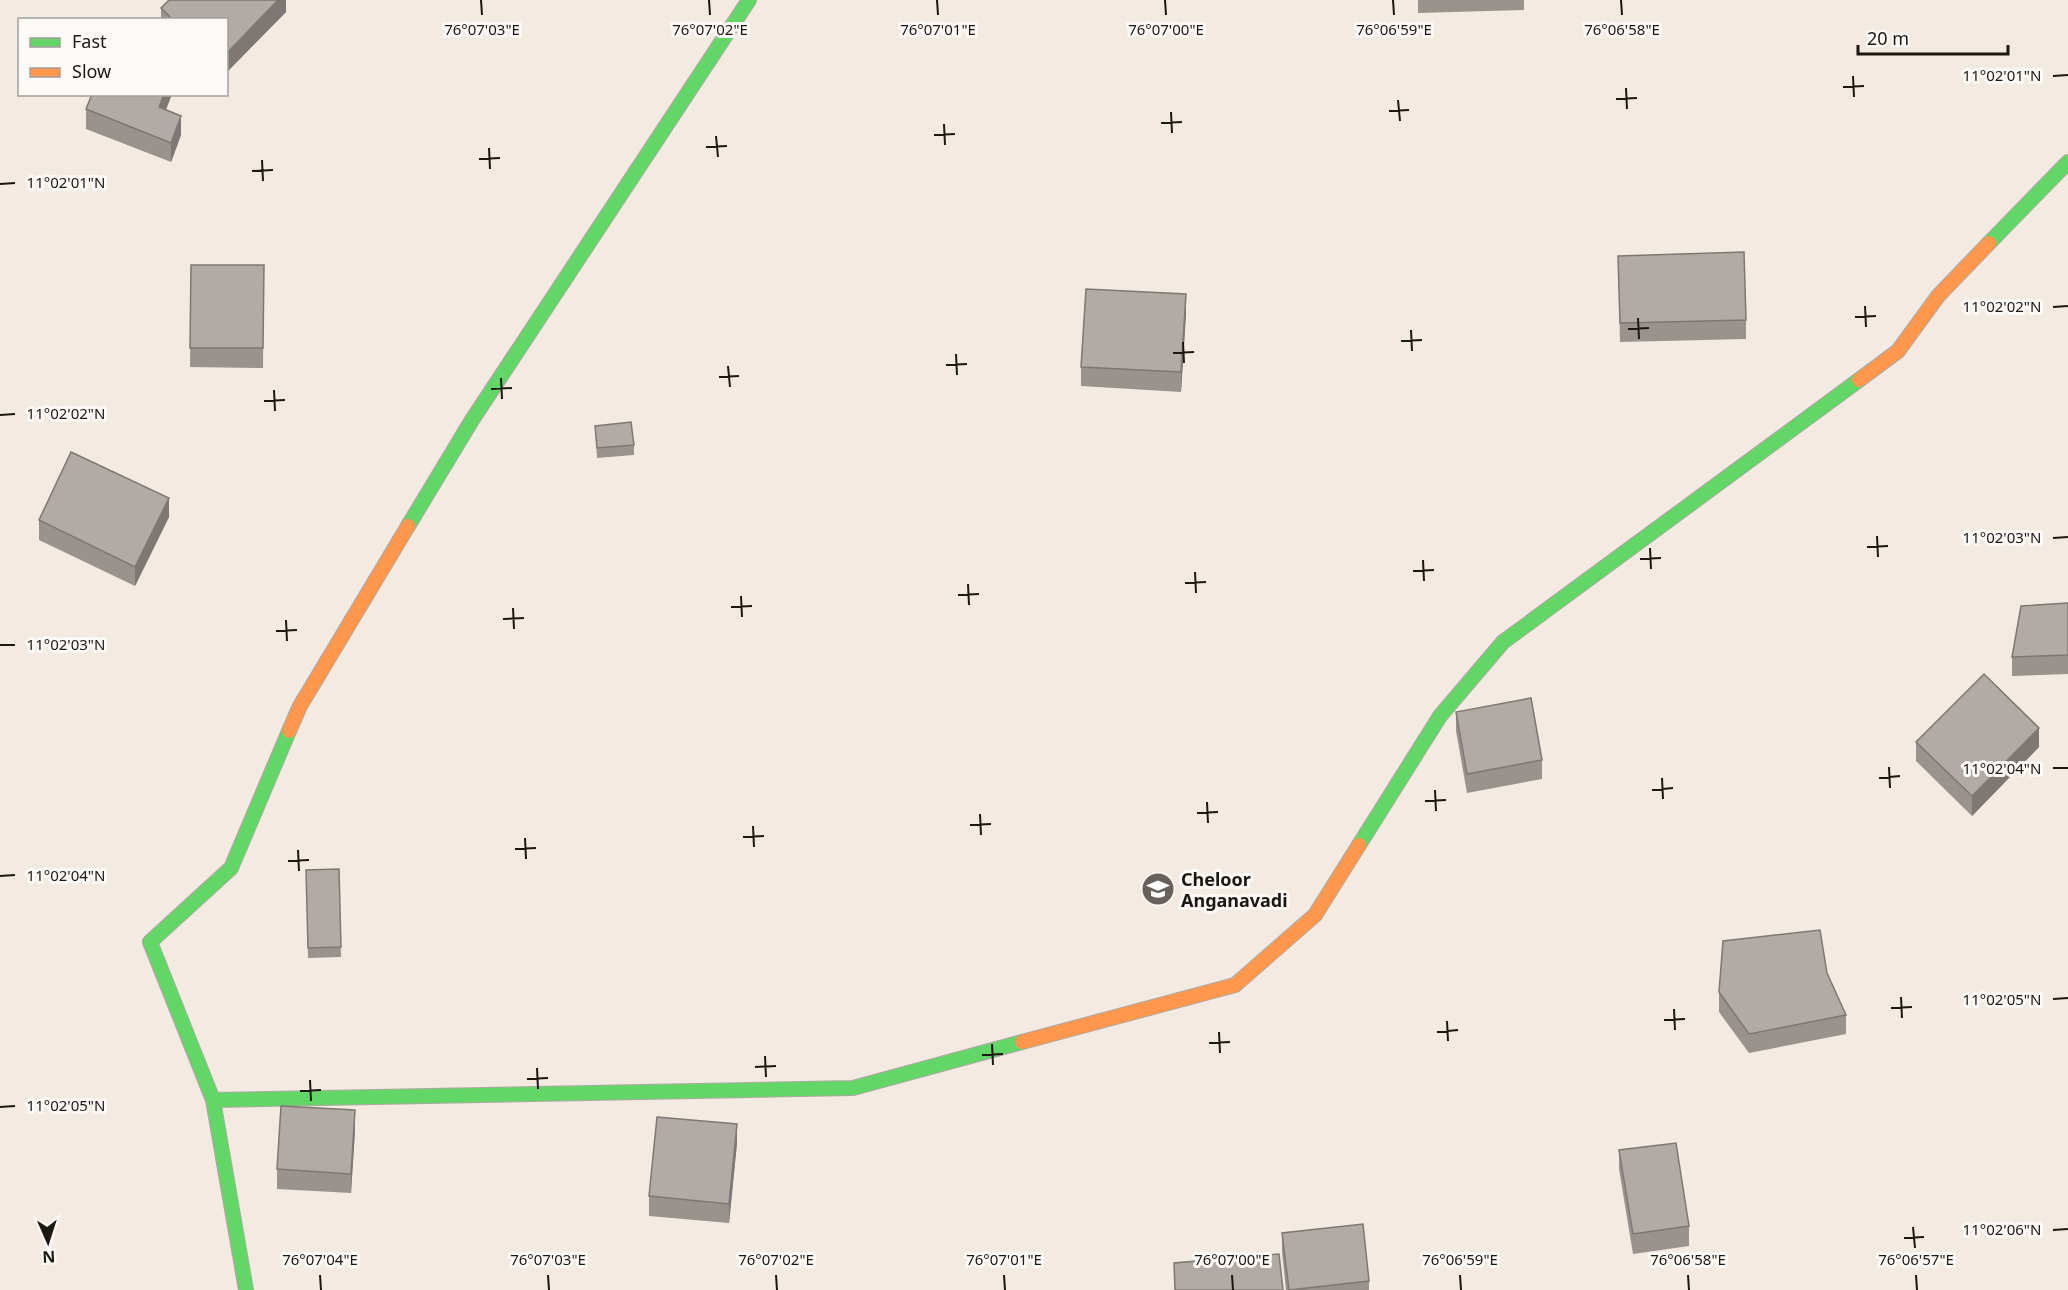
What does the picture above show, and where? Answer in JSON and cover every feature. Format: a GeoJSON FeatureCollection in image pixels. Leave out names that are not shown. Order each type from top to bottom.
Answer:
{"type":"FeatureCollection","features":[{"type":"Feature","properties":{"kind":"street"},"geometry":{"type":"LineString","coordinates":[[246,1290],[213,1101],[150,942],[231,868],[306,696],[472,420],[749,0]]}},
{"type":"Feature","properties":{"kind":"street"},"geometry":{"type":"LineString","coordinates":[[213,1101],[853,1088],[1235,985],[1315,915],[1440,716],[1503,642],[1898,351],[1938,296],[2068,162]]}},
{"type":"Feature","properties":{"kind":"building"},"geometry":{"type":"Polygon","coordinates":[[[169,0],[278,0],[228,52],[228,18],[171,18],[161,8],[169,0]]]}},
{"type":"Feature","properties":{"kind":"building"},"geometry":{"type":"Polygon","coordinates":[[[91,96],[163,96],[159,107],[181,116],[171,143],[86,109],[91,96]]]}},
{"type":"Feature","properties":{"kind":"building"},"geometry":{"type":"Polygon","coordinates":[[[1744,252],[1746,320],[1620,323],[1618,256],[1744,252]]]}},
{"type":"Feature","properties":{"kind":"building"},"geometry":{"type":"Polygon","coordinates":[[[191,265],[264,265],[263,348],[190,348],[191,265]]]}},
{"type":"Feature","properties":{"kind":"building"},"geometry":{"type":"Polygon","coordinates":[[[1086,289],[1186,294],[1181,372],[1081,367],[1086,289]]]}},
{"type":"Feature","properties":{"kind":"building"},"geometry":{"type":"Polygon","coordinates":[[[631,422],[634,445],[597,448],[595,426],[631,422]]]}},
{"type":"Feature","properties":{"kind":"building"},"geometry":{"type":"Polygon","coordinates":[[[71,452],[169,498],[135,567],[39,520],[71,452]]]}},
{"type":"Feature","properties":{"kind":"building"},"geometry":{"type":"Polygon","coordinates":[[[2068,603],[2068,655],[2012,657],[2021,606],[2068,603]]]}},
{"type":"Feature","properties":{"kind":"building"},"geometry":{"type":"Polygon","coordinates":[[[1984,674],[2039,728],[1972,796],[1916,742],[1984,674]]]}},
{"type":"Feature","properties":{"kind":"building"},"geometry":{"type":"Polygon","coordinates":[[[1531,698],[1542,760],[1467,774],[1456,712],[1531,698]]]}},
{"type":"Feature","properties":{"kind":"building"},"geometry":{"type":"Polygon","coordinates":[[[339,869],[341,947],[308,948],[306,870],[339,869]]]}},
{"type":"Feature","properties":{"kind":"building"},"geometry":{"type":"Polygon","coordinates":[[[1820,930],[1827,973],[1846,1015],[1749,1034],[1719,992],[1723,941],[1820,930]]]}},
{"type":"Feature","properties":{"kind":"building"},"geometry":{"type":"Polygon","coordinates":[[[281,1106],[355,1110],[351,1174],[277,1169],[281,1106]]]}},
{"type":"Feature","properties":{"kind":"building"},"geometry":{"type":"Polygon","coordinates":[[[657,1117],[737,1124],[729,1204],[649,1196],[657,1117]]]}},
{"type":"Feature","properties":{"kind":"building"},"geometry":{"type":"Polygon","coordinates":[[[1676,1143],[1689,1226],[1633,1234],[1619,1150],[1676,1143]]]}},
{"type":"Feature","properties":{"kind":"building"},"geometry":{"type":"Polygon","coordinates":[[[1363,1224],[1369,1281],[1289,1290],[1282,1233],[1363,1224]]]}},
{"type":"Feature","properties":{"kind":"building"},"geometry":{"type":"Polygon","coordinates":[[[1279,1254],[1283,1290],[1175,1290],[1174,1263],[1279,1254]]]}},
{"type":"Feature","properties":{"kind":"traffic: fast"},"geometry":{"type":"LineString","coordinates":[[408,526],[472,420],[749,0]]}},
{"type":"Feature","properties":{"kind":"traffic: fast"},"geometry":{"type":"LineString","coordinates":[[1989,243],[2068,162]]}},
{"type":"Feature","properties":{"kind":"traffic: fast"},"geometry":{"type":"LineString","coordinates":[[1359,845],[1440,716],[1503,642],[1859,380]]}},
{"type":"Feature","properties":{"kind":"traffic: fast"},"geometry":{"type":"LineString","coordinates":[[246,1290],[213,1100],[150,942],[231,868],[289,731]]}},
{"type":"Feature","properties":{"kind":"traffic: fast"},"geometry":{"type":"LineString","coordinates":[[213,1100],[853,1088],[1022,1042]]}},
{"type":"Feature","properties":{"kind":"traffic: slow"},"geometry":{"type":"LineString","coordinates":[[1859,380],[1898,351],[1938,296],[1989,243]]}},
{"type":"Feature","properties":{"kind":"traffic: slow"},"geometry":{"type":"LineString","coordinates":[[289,731],[300,706],[408,526]]}},
{"type":"Feature","properties":{"kind":"traffic: slow"},"geometry":{"type":"LineString","coordinates":[[1022,1042],[1235,985],[1315,915],[1359,845]]}},
{"type":"Feature","properties":{"kind":"place","name":"Cheloor Anganavadi"},"geometry":{"type":"Point","coordinates":[1158,889]}}]}
